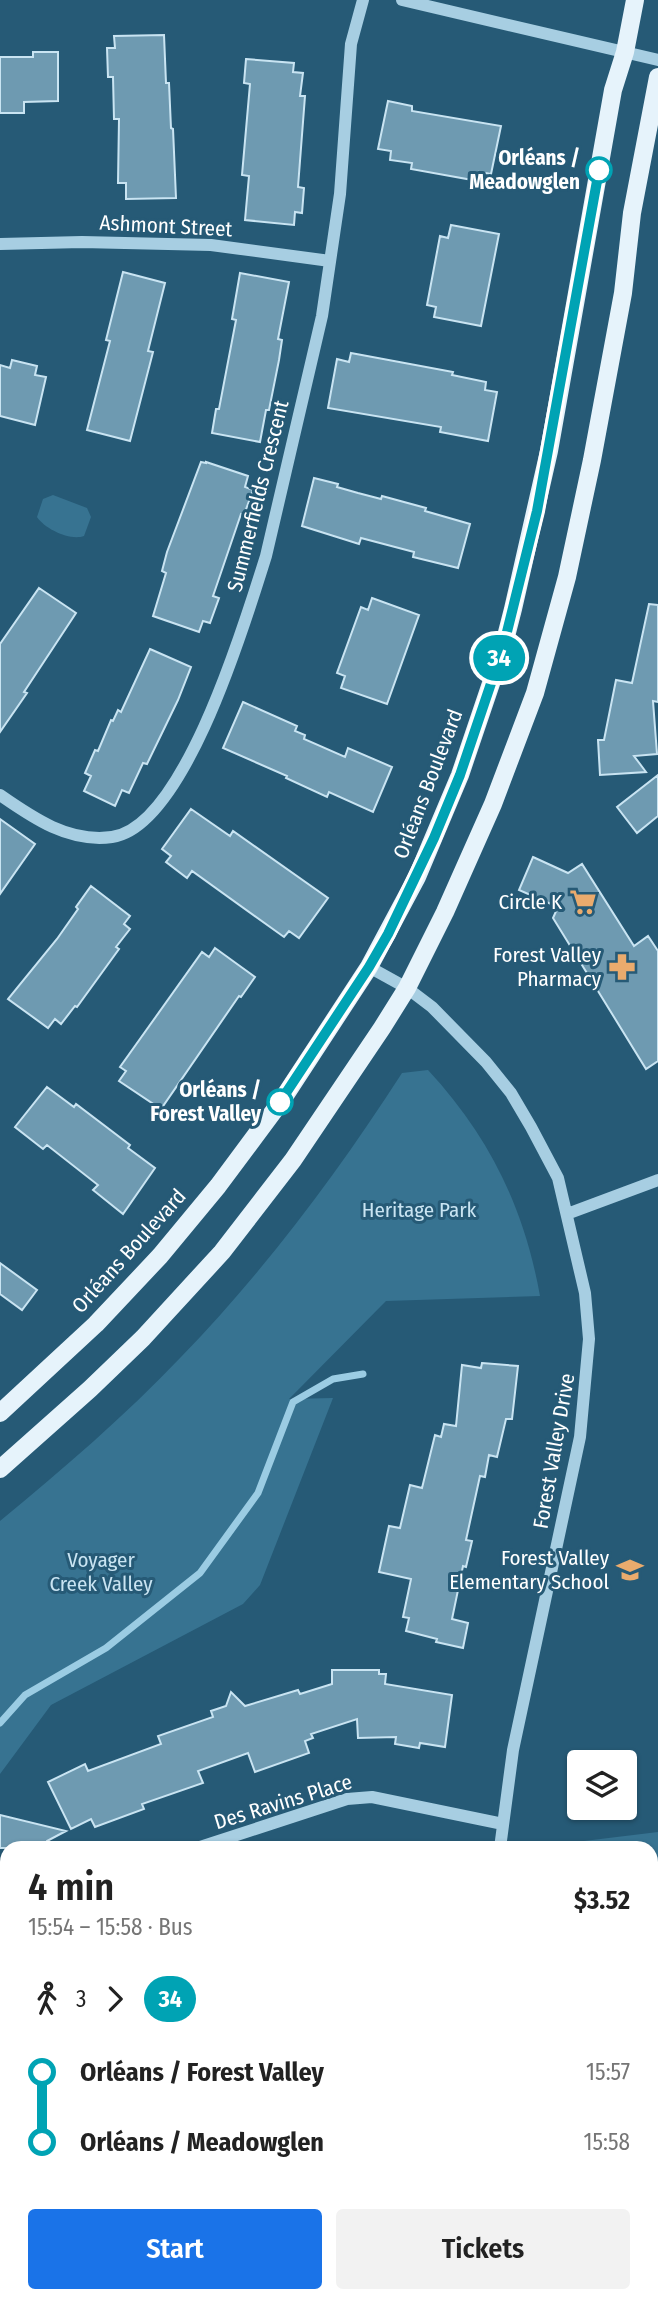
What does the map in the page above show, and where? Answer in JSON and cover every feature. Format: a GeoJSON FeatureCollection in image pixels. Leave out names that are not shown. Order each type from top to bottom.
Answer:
{"type":"FeatureCollection","features":[{"type":"Feature","properties":{"kind":"main road","name":"Orléans Boulevard"},"geometry":{"type":"LineString","coordinates":[[0,1413],[96,1324],[190,1221],[282,1100],[369,967],[400,911],[443,818],[503,648],[537,511],[613,90],[625,52],[635,0]]}},
{"type":"Feature","properties":{"kind":"main road"},"geometry":{"type":"LineString","coordinates":[[0,1469],[144,1338],[222,1252],[293,1160],[382,1028],[407,988],[445,912],[493,804],[535,693],[568,577],[623,293],[632,213],[658,77]]}},
{"type":"Feature","properties":{"kind":"street","name":"Summerfields Crescent"},"geometry":{"type":"LineString","coordinates":[[0,795],[29,815],[65,832],[92,837],[113,837],[129,832],[161,804],[206,724],[262,568],[322,316],[340,194],[351,44],[363,0]]}},
{"type":"Feature","properties":{"kind":"street"},"geometry":{"type":"LineString","coordinates":[[402,0],[658,60]]}},
{"type":"Feature","properties":{"kind":"street","name":"Ashmont Street"},"geometry":{"type":"LineString","coordinates":[[0,244],[82,242],[211,245],[330,261]]}},
{"type":"Feature","properties":{"kind":"street","name":"Forest Valley Drive"},"geometry":{"type":"LineString","coordinates":[[369,967],[407,988],[432,1007],[486,1062],[511,1094],[558,1178],[585,1293],[589,1339],[587,1384],[580,1437],[513,1750],[501,1841]]}},
{"type":"Feature","properties":{"kind":"street"},"geometry":{"type":"LineString","coordinates":[[567,1214],[658,1180]]}},
{"type":"Feature","properties":{"kind":"street","name":"Des Ravins Place"},"geometry":{"type":"LineString","coordinates":[[218,1841],[347,1799],[372,1797],[503,1824]]}},
{"type":"Feature","properties":{"kind":"green space"},"geometry":{"type":"Polygon","coordinates":[[[53,495],[87,508],[91,517],[84,536],[72,537],[58,533],[37,517],[43,499],[53,495]]]}},
{"type":"Feature","properties":{"kind":"green space","name":"Heritage Park"},"geometry":{"type":"Polygon","coordinates":[[[428,1070],[469,1121],[501,1174],[524,1232],[540,1296],[386,1301],[289,1399],[333,1398],[260,1585],[243,1604],[51,1705],[0,1774],[0,1521],[93,1442],[181,1357],[271,1256],[352,1148],[402,1073],[428,1070]]]}},
{"type":"Feature","properties":{"kind":"green space"},"geometry":{"type":"Polygon","coordinates":[[[658,1832],[658,1841],[584,1841],[658,1832]]]}},
{"type":"Feature","properties":{"kind":"building"},"geometry":{"type":"Polygon","coordinates":[[[164,35],[176,198],[126,199],[126,183],[118,183],[119,119],[114,119],[113,77],[108,77],[107,48],[115,48],[114,36],[164,35]]]}},
{"type":"Feature","properties":{"kind":"building"},"geometry":{"type":"Polygon","coordinates":[[[33,52],[58,52],[58,101],[24,102],[24,113],[0,113],[0,57],[33,57],[33,52]]]}},
{"type":"Feature","properties":{"kind":"building"},"geometry":{"type":"Polygon","coordinates":[[[246,59],[294,63],[293,72],[303,73],[300,96],[305,96],[298,187],[304,188],[302,213],[295,212],[294,225],[245,220],[249,176],[242,175],[250,84],[244,83],[246,59]]]}},
{"type":"Feature","properties":{"kind":"building"},"geometry":{"type":"Polygon","coordinates":[[[388,101],[412,106],[412,111],[501,126],[491,174],[479,172],[478,181],[411,169],[412,163],[390,160],[391,151],[378,149],[388,101]]]}},
{"type":"Feature","properties":{"kind":"building"},"geometry":{"type":"Polygon","coordinates":[[[451,225],[499,234],[481,326],[434,317],[436,307],[427,305],[440,236],[448,238],[451,225]]]}},
{"type":"Feature","properties":{"kind":"building"},"geometry":{"type":"Polygon","coordinates":[[[123,272],[165,283],[148,351],[153,352],[130,441],[87,430],[110,341],[106,340],[123,272]]]}},
{"type":"Feature","properties":{"kind":"building"},"geometry":{"type":"Polygon","coordinates":[[[240,273],[289,282],[278,339],[282,340],[279,360],[260,442],[212,433],[236,320],[232,319],[240,273]]]}},
{"type":"Feature","properties":{"kind":"building"},"geometry":{"type":"Polygon","coordinates":[[[351,353],[453,372],[452,375],[486,382],[485,390],[497,392],[488,441],[440,432],[441,427],[328,408],[337,359],[349,362],[351,353]]]}},
{"type":"Feature","properties":{"kind":"building"},"geometry":{"type":"Polygon","coordinates":[[[12,360],[37,366],[35,375],[46,377],[35,425],[0,416],[0,365],[10,368],[12,360]]]}},
{"type":"Feature","properties":{"kind":"building"},"geometry":{"type":"Polygon","coordinates":[[[201,462],[248,476],[245,487],[253,490],[244,515],[241,514],[213,596],[219,598],[210,623],[203,621],[199,632],[153,616],[166,573],[162,571],[167,552],[201,462]]]}},
{"type":"Feature","properties":{"kind":"building"},"geometry":{"type":"Polygon","coordinates":[[[314,478],[358,493],[381,499],[382,496],[426,508],[425,511],[470,524],[458,568],[413,557],[414,552],[361,538],[359,544],[302,526],[314,478]]]}},
{"type":"Feature","properties":{"kind":"building"},"geometry":{"type":"Polygon","coordinates":[[[39,588],[76,613],[0,732],[0,644],[39,588]]]}},
{"type":"Feature","properties":{"kind":"building"},"geometry":{"type":"Polygon","coordinates":[[[372,598],[419,615],[387,704],[341,688],[345,676],[337,673],[361,607],[368,610],[372,598]]]}},
{"type":"Feature","properties":{"kind":"building"},"geometry":{"type":"Polygon","coordinates":[[[649,604],[658,605],[658,702],[653,701],[657,754],[634,756],[646,772],[600,775],[598,740],[604,740],[616,680],[632,683],[649,604]]]}},
{"type":"Feature","properties":{"kind":"building"},"geometry":{"type":"Polygon","coordinates":[[[150,649],[191,667],[147,764],[143,763],[129,793],[122,790],[115,806],[84,791],[91,776],[85,773],[111,720],[113,721],[118,710],[121,712],[150,649]]]}},
{"type":"Feature","properties":{"kind":"building"},"geometry":{"type":"Polygon","coordinates":[[[243,702],[297,726],[295,731],[305,735],[304,739],[345,757],[348,748],[392,767],[373,812],[329,792],[327,797],[223,748],[243,702]]]}},
{"type":"Feature","properties":{"kind":"building"},"geometry":{"type":"Polygon","coordinates":[[[658,775],[658,816],[637,833],[617,807],[658,775]]]}},
{"type":"Feature","properties":{"kind":"building"},"geometry":{"type":"Polygon","coordinates":[[[191,809],[230,836],[233,831],[328,898],[299,938],[289,931],[284,937],[192,871],[187,878],[166,862],[171,856],[162,849],[191,809]]]}},
{"type":"Feature","properties":{"kind":"building"},"geometry":{"type":"Polygon","coordinates":[[[0,819],[35,844],[0,894],[0,819]]]}},
{"type":"Feature","properties":{"kind":"building"},"geometry":{"type":"Polygon","coordinates":[[[533,857],[568,873],[582,864],[634,946],[648,936],[658,951],[658,1061],[646,1069],[553,918],[558,907],[519,890],[533,857]]]}},
{"type":"Feature","properties":{"kind":"building"},"geometry":{"type":"Polygon","coordinates":[[[91,886],[130,916],[124,924],[130,929],[116,947],[119,949],[77,1007],[75,1006],[61,1024],[55,1019],[48,1028],[8,999],[57,939],[91,886]]]}},
{"type":"Feature","properties":{"kind":"building"},"geometry":{"type":"Polygon","coordinates":[[[215,948],[255,977],[161,1109],[119,1081],[126,1071],[120,1067],[202,952],[209,957],[215,948]]]}},
{"type":"Feature","properties":{"kind":"building"},"geometry":{"type":"Polygon","coordinates":[[[47,1087],[74,1107],[76,1104],[130,1145],[128,1148],[155,1168],[123,1214],[93,1190],[98,1185],[47,1145],[43,1149],[15,1127],[47,1087]]]}},
{"type":"Feature","properties":{"kind":"building"},"geometry":{"type":"Polygon","coordinates":[[[0,1263],[37,1290],[22,1310],[0,1294],[0,1263]]]}},
{"type":"Feature","properties":{"kind":"building"},"geometry":{"type":"Polygon","coordinates":[[[482,1363],[518,1366],[512,1419],[506,1419],[497,1457],[489,1455],[485,1477],[480,1476],[466,1540],[472,1541],[466,1567],[463,1566],[452,1619],[468,1623],[463,1648],[406,1631],[409,1618],[403,1617],[411,1579],[379,1572],[389,1526],[400,1528],[410,1485],[422,1488],[435,1435],[441,1437],[444,1424],[456,1426],[462,1365],[481,1368],[482,1363]]]}},
{"type":"Feature","properties":{"kind":"building"},"geometry":{"type":"Polygon","coordinates":[[[332,1670],[379,1670],[379,1674],[386,1674],[385,1684],[452,1695],[445,1747],[420,1743],[419,1748],[395,1744],[396,1737],[358,1738],[357,1719],[311,1734],[313,1738],[305,1741],[309,1753],[255,1772],[248,1753],[198,1771],[203,1783],[142,1804],[144,1809],[95,1827],[91,1819],[71,1829],[48,1782],[85,1764],[88,1771],[161,1744],[158,1736],[213,1717],[211,1711],[226,1706],[231,1692],[245,1706],[298,1690],[300,1694],[332,1684],[332,1670]]]}},
{"type":"Feature","properties":{"kind":"building"},"geometry":{"type":"Polygon","coordinates":[[[0,1815],[66,1831],[47,1841],[0,1841],[0,1815]]]}},
{"type":"Feature","properties":{"kind":"waterway"},"geometry":{"type":"LineString","coordinates":[[0,1723],[25,1695],[106,1648],[200,1573],[258,1493],[293,1402],[333,1379],[363,1374]]}},
{"type":"Feature","properties":{"kind":"bus line","name":"34"},"geometry":{"type":"LineString","coordinates":[[280,1102],[388,934],[417,877],[460,775],[503,648],[537,511],[599,170]]}},
{"type":"Feature","properties":{"kind":"place","name":"Orléans / Meadowglen"},"geometry":{"type":"Point","coordinates":[599,170]}},
{"type":"Feature","properties":{"kind":"place","name":"Circle K"},"geometry":{"type":"Point","coordinates":[583,902]}},
{"type":"Feature","properties":{"kind":"place","name":"Forest Valley Pharmacy"},"geometry":{"type":"Point","coordinates":[622,967]}},
{"type":"Feature","properties":{"kind":"place","name":"Orléans / Forest Valley"},"geometry":{"type":"Point","coordinates":[280,1102]}},
{"type":"Feature","properties":{"kind":"place","name":"Forest Valley Elementary School"},"geometry":{"type":"Point","coordinates":[630,1570]}},
{"type":"Feature","properties":{"kind":"park label","name":"Voyager Creek Valley"},"geometry":{"type":"Point","coordinates":[101,1572]}}]}
